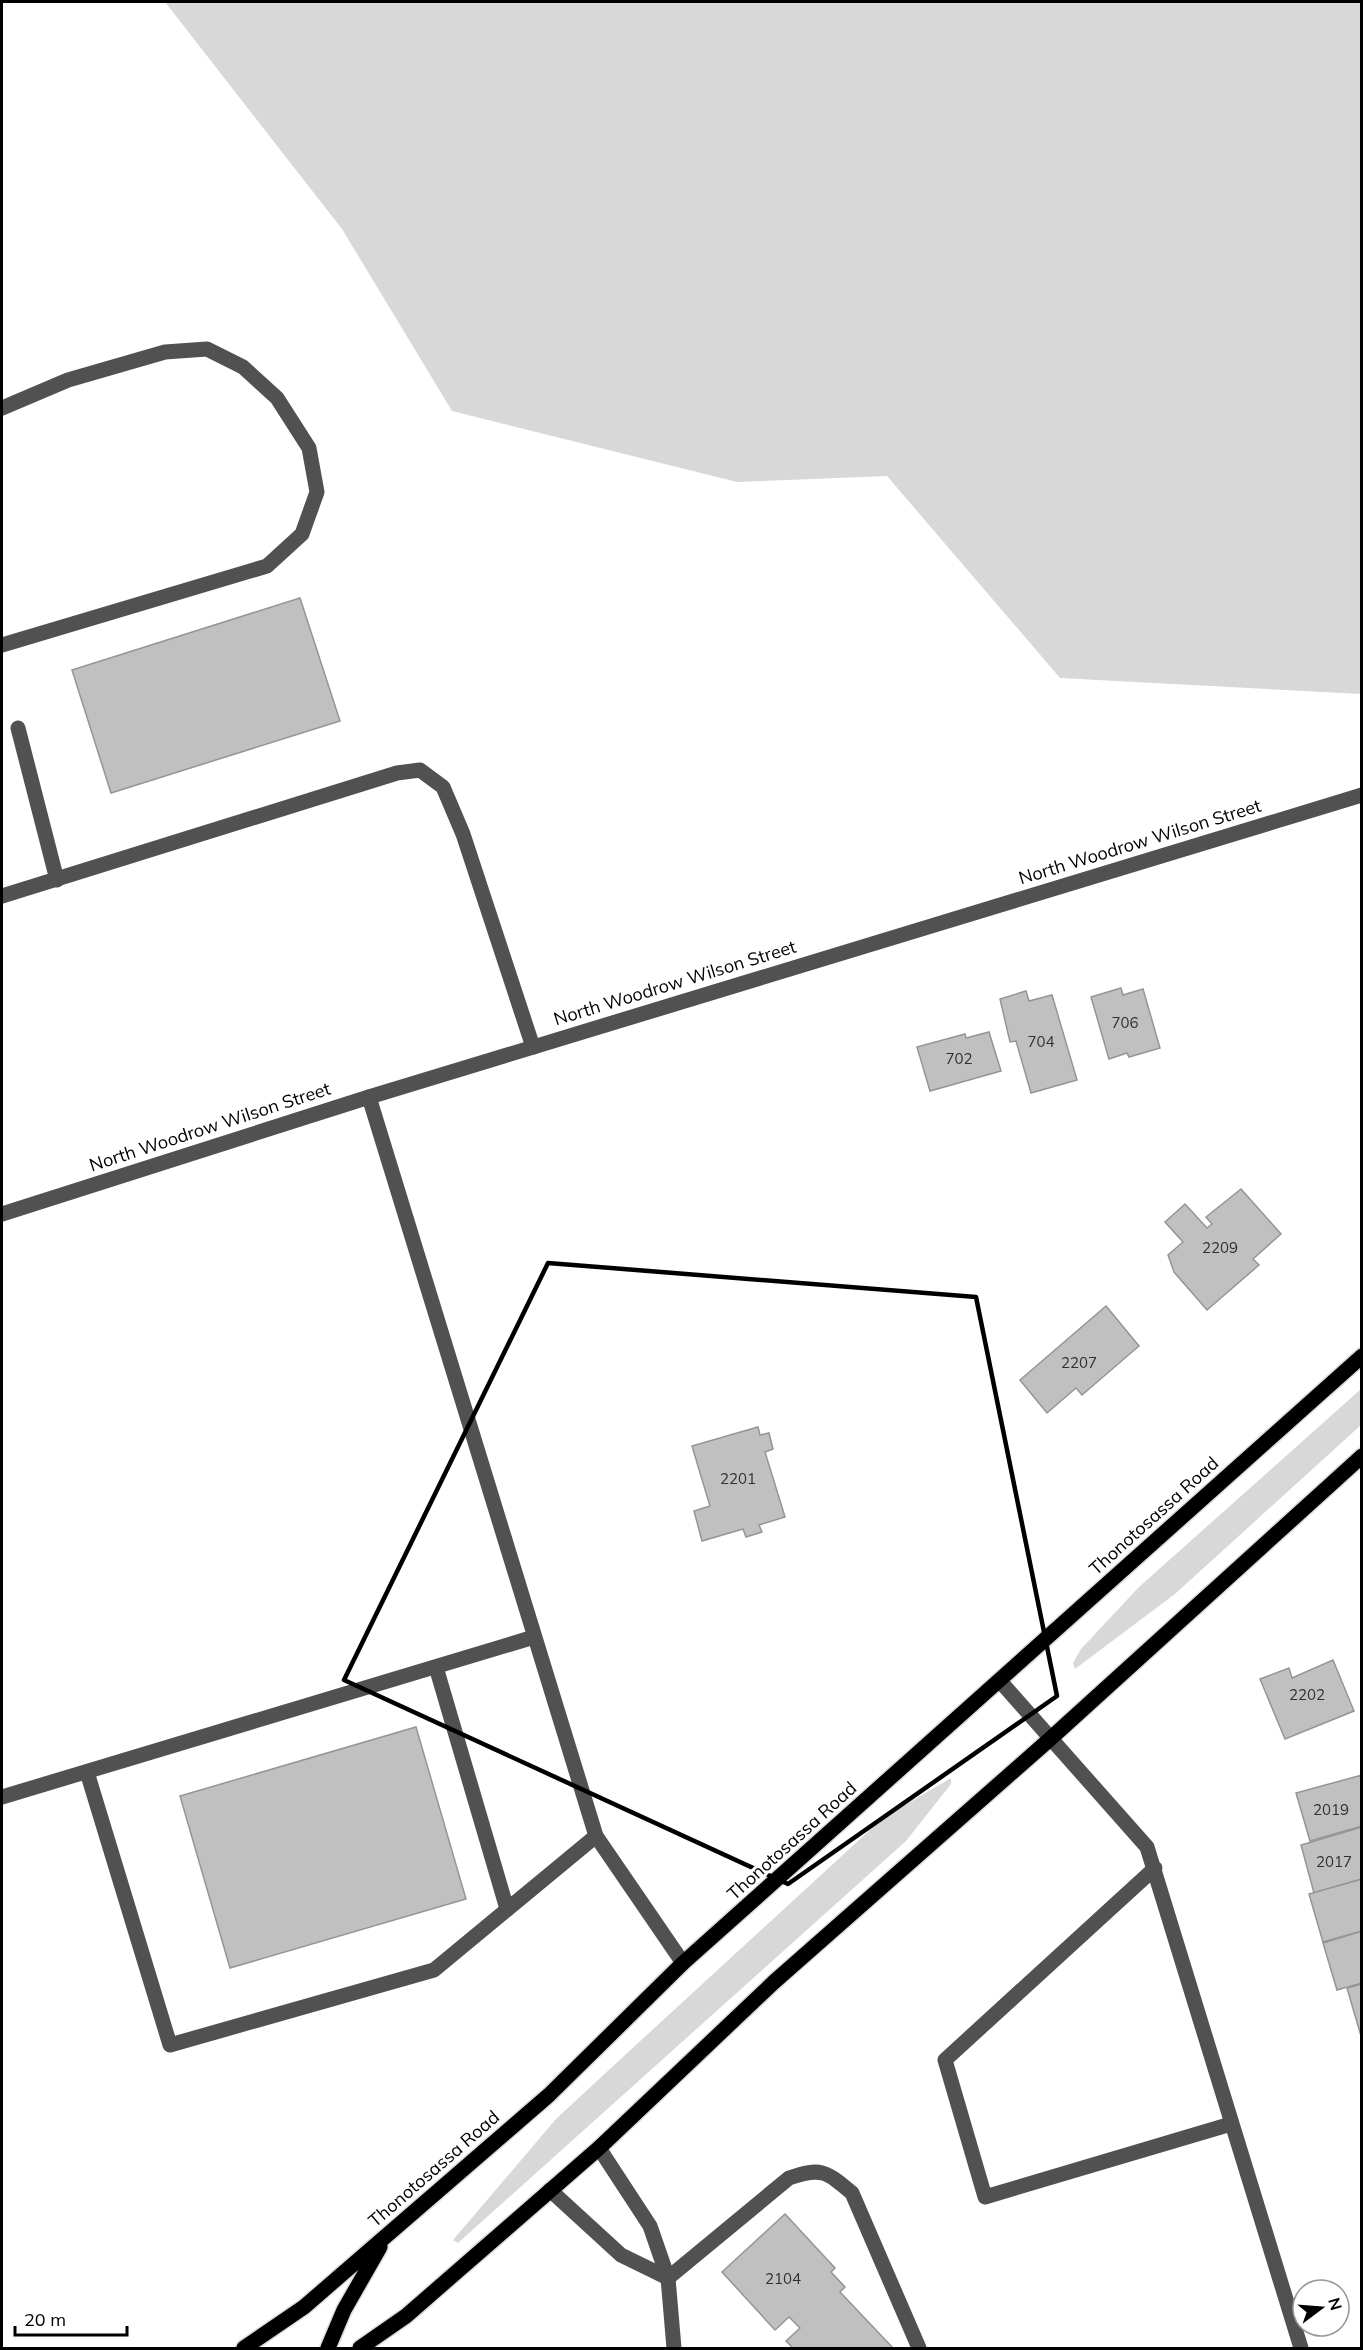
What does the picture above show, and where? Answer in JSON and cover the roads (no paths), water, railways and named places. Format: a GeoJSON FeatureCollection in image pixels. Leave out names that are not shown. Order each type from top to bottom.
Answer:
{"type":"FeatureCollection","features":[{"type":"Feature","properties":{"kind":"main road","name":"Thonotosassa Road"},"geometry":{"type":"LineString","coordinates":[[244,2349],[304,2307],[549,2095],[683,1963],[1362,1356]]}},
{"type":"Feature","properties":{"kind":"main road"},"geometry":{"type":"LineString","coordinates":[[360,2349],[406,2316],[599,2148],[774,1982],[1050,1739],[1362,1456]]}},
{"type":"Feature","properties":{"kind":"main road"},"geometry":{"type":"LineString","coordinates":[[328,2349],[344,2310],[386,2236]]}},
{"type":"Feature","properties":{"kind":"street"},"geometry":{"type":"LineString","coordinates":[[2,408],[68,380],[165,352],[207,349],[243,367],[277,398],[309,448],[317,492],[302,534],[267,566],[2,645]]}},
{"type":"Feature","properties":{"kind":"street"},"geometry":{"type":"LineString","coordinates":[[18,728],[57,880]]}},
{"type":"Feature","properties":{"kind":"street"},"geometry":{"type":"LineString","coordinates":[[2,896],[397,773],[420,770],[442,787],[462,834],[533,1047]]}},
{"type":"Feature","properties":{"kind":"street","name":"North Woodrow Wilson Street"},"geometry":{"type":"LineString","coordinates":[[2,1214],[369,1096],[1362,795]]}},
{"type":"Feature","properties":{"kind":"street"},"geometry":{"type":"LineString","coordinates":[[369,1096],[596,1836],[683,1963]]}},
{"type":"Feature","properties":{"kind":"street"},"geometry":{"type":"LineString","coordinates":[[2,1797],[534,1637]]}},
{"type":"Feature","properties":{"kind":"street"},"geometry":{"type":"LineString","coordinates":[[436,1667],[507,1909]]}},
{"type":"Feature","properties":{"kind":"street"},"geometry":{"type":"LineString","coordinates":[[1000,1681],[1147,1847],[1301,2348]]}},
{"type":"Feature","properties":{"kind":"street"},"geometry":{"type":"LineString","coordinates":[[87,1772],[170,2045],[434,1970],[596,1836]]}},
{"type":"Feature","properties":{"kind":"street"},"geometry":{"type":"LineString","coordinates":[[1155,1868],[945,2061],[985,2197],[1232,2124]]}},
{"type":"Feature","properties":{"kind":"street"},"geometry":{"type":"LineString","coordinates":[[599,2148],[650,2226],[668,2278],[674,2349]]}},
{"type":"Feature","properties":{"kind":"street"},"geometry":{"type":"LineString","coordinates":[[668,2278],[789,2178],[811,2170],[831,2176],[852,2193],[919,2349]]}},
{"type":"Feature","properties":{"kind":"street"},"geometry":{"type":"LineString","coordinates":[[550,2190],[621,2254],[668,2278]]}}]}
